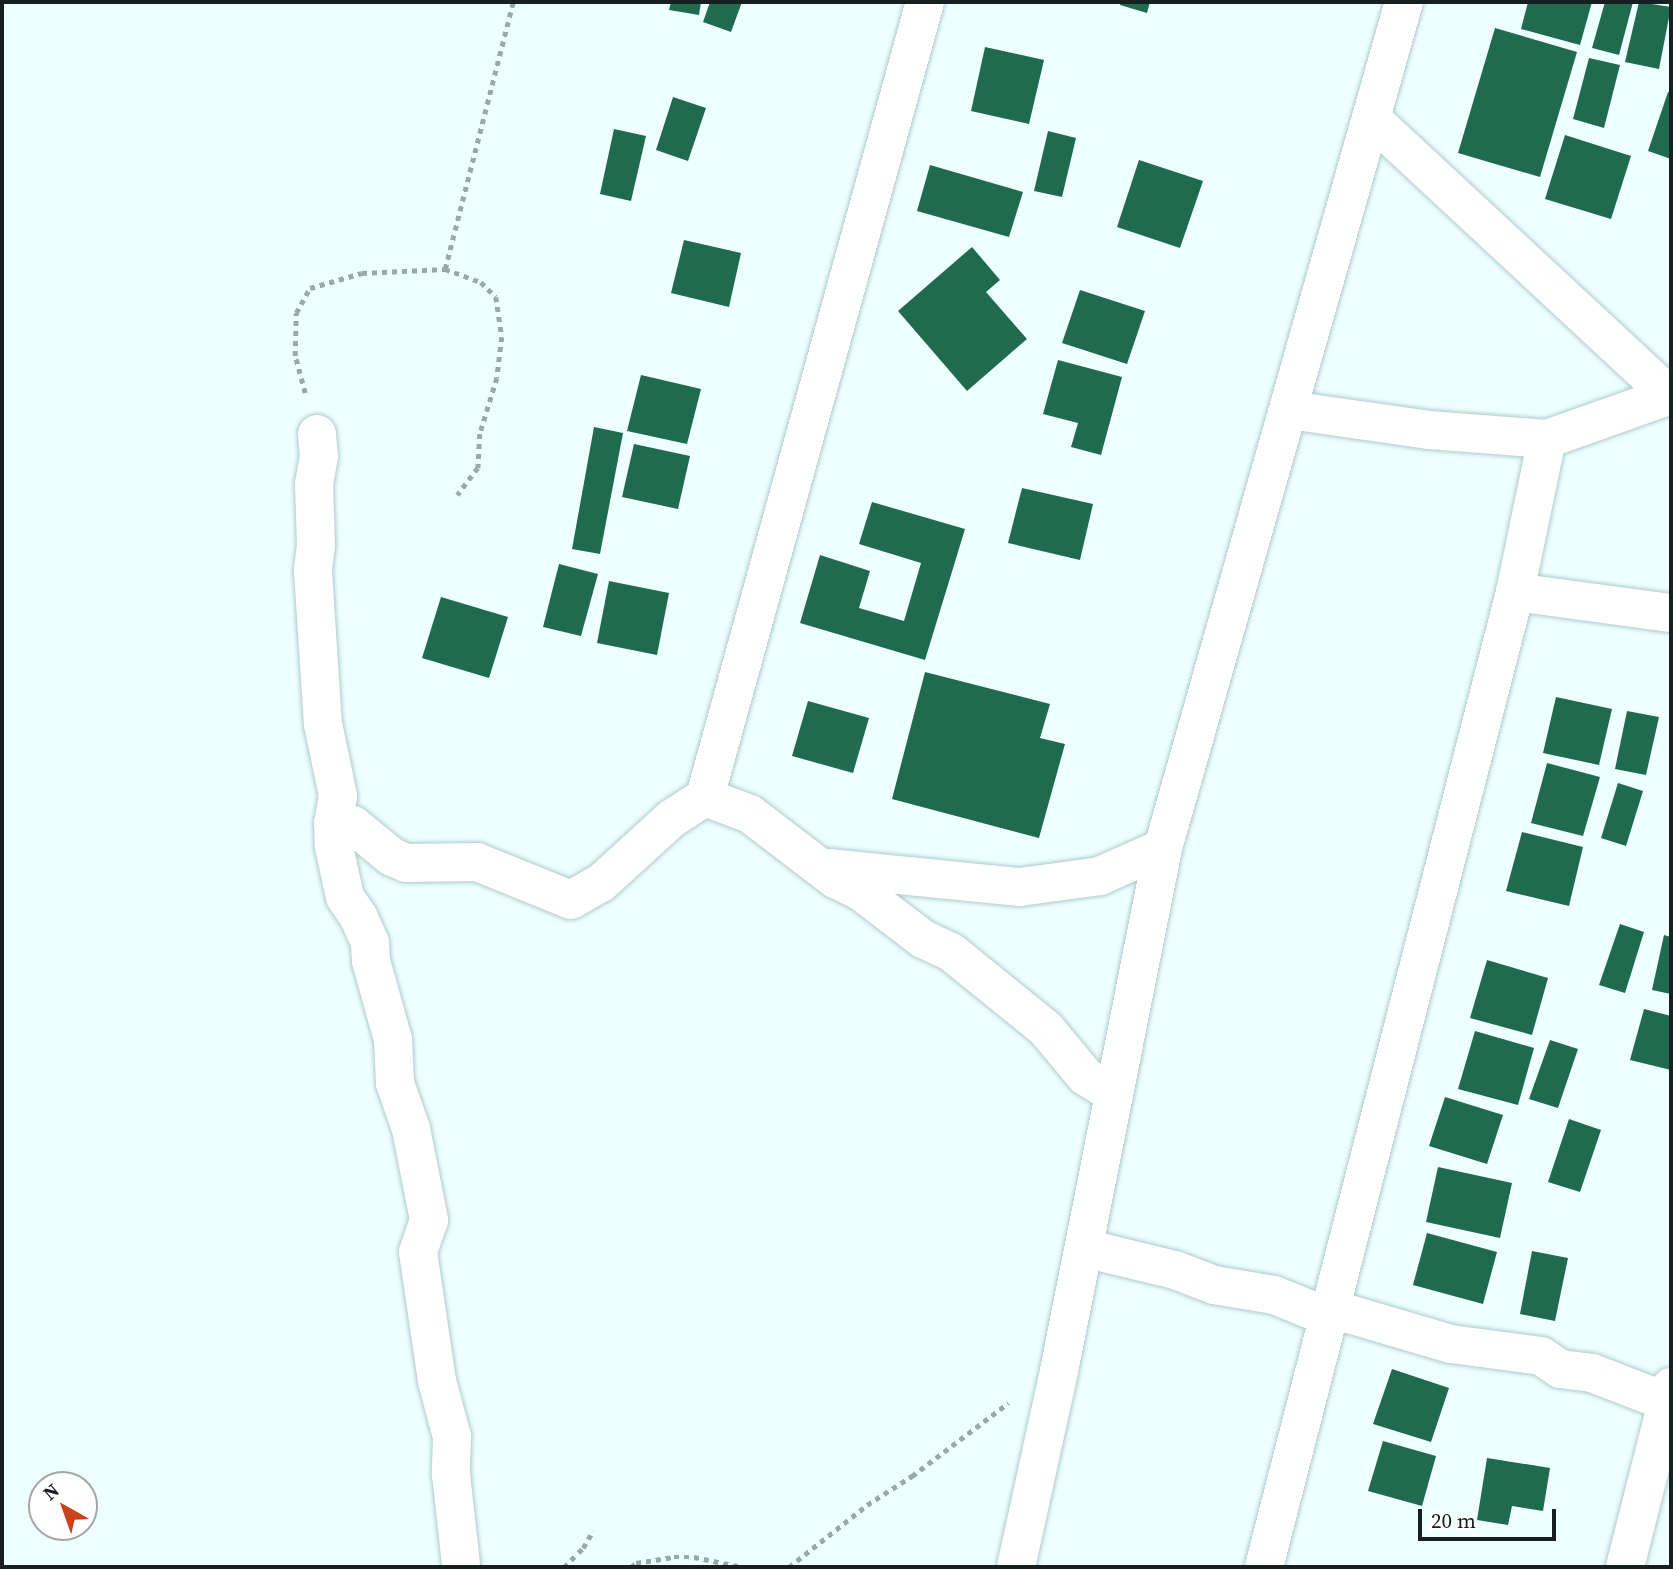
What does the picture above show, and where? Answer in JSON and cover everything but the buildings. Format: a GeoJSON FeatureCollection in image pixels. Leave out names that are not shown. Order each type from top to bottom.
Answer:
{"type":"FeatureCollection","features":[{"type":"Feature","properties":{"kind":"street"},"geometry":{"type":"LineString","coordinates":[[333,823],[353,825],[382,850],[406,863],[477,862],[571,900],[601,883],[671,818],[705,797],[925,2]]}},
{"type":"Feature","properties":{"kind":"street"},"geometry":{"type":"LineString","coordinates":[[1016,1567],[1059,1371],[1163,848],[1289,410],[1327,264],[1372,119],[1404,2]]}},
{"type":"Feature","properties":{"kind":"street"},"geometry":{"type":"LineString","coordinates":[[1289,410],[1429,430],[1547,439],[1671,395],[1372,119]]}},
{"type":"Feature","properties":{"kind":"street"},"geometry":{"type":"LineString","coordinates":[[317,434],[320,456],[314,485],[316,545],[313,571],[323,724],[338,796],[333,823],[334,847],[345,897],[359,918],[370,943],[371,961],[393,1040],[395,1083],[411,1129],[429,1220],[418,1252],[437,1381],[452,1437],[451,1474],[461,1564]]}},
{"type":"Feature","properties":{"kind":"street"},"geometry":{"type":"LineString","coordinates":[[1265,1567],[1515,592],[1547,439]]}},
{"type":"Feature","properties":{"kind":"street"},"geometry":{"type":"LineString","coordinates":[[1515,592],[1671,613]]}},
{"type":"Feature","properties":{"kind":"street"},"geometry":{"type":"LineString","coordinates":[[705,797],[750,814],[819,868],[860,891],[923,939],[959,958],[1046,1029],[1085,1076],[1114,1094]]}},
{"type":"Feature","properties":{"kind":"street"},"geometry":{"type":"LineString","coordinates":[[819,868],[1020,887],[1100,876],[1163,848]]}},
{"type":"Feature","properties":{"kind":"street"},"geometry":{"type":"LineString","coordinates":[[1084,1248],[1175,1270],[1214,1285],[1274,1295],[1308,1309],[1421,1333],[1451,1344],[1541,1356],[1560,1369],[1592,1373],[1669,1395],[1625,1567]]}},
{"type":"Feature","properties":{"kind":"path"},"geometry":{"type":"LineString","coordinates":[[444,270],[513,2]]}},
{"type":"Feature","properties":{"kind":"path"},"geometry":{"type":"LineString","coordinates":[[317,434],[295,356],[296,313],[310,288],[362,273],[444,270],[481,282],[496,297],[502,337],[497,378],[480,434],[478,468],[458,495]]}},
{"type":"Feature","properties":{"kind":"path"},"geometry":{"type":"LineString","coordinates":[[789,1567],[867,1505],[912,1476],[992,1414],[1059,1371]]}},
{"type":"Feature","properties":{"kind":"path"},"geometry":{"type":"LineString","coordinates":[[564,1567],[593,1531]]}},
{"type":"Feature","properties":{"kind":"path"},"geometry":{"type":"LineString","coordinates":[[631,1567],[636,1563],[684,1557],[742,1567]]}}]}
